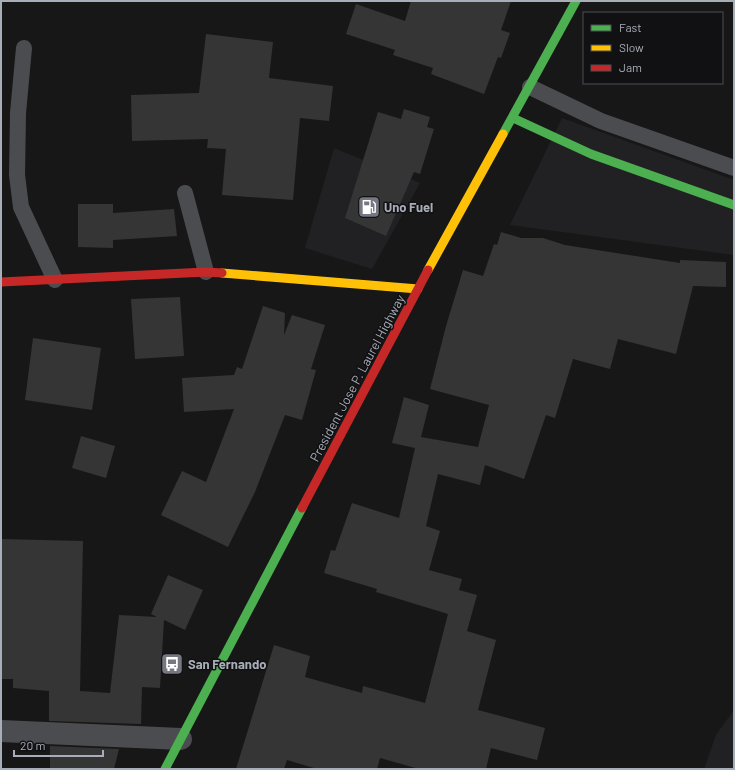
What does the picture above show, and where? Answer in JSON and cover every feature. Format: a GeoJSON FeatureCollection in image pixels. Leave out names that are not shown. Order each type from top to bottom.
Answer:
{"type":"FeatureCollection","features":[{"type":"Feature","properties":{"kind":"main road","name":"President Jose P. Laurel Highway"},"geometry":{"type":"LineString","coordinates":[[165,769],[418,289],[576,1]]}},
{"type":"Feature","properties":{"kind":"main road"},"geometry":{"type":"LineString","coordinates":[[513,118],[562,142],[591,154],[734,205]]}},
{"type":"Feature","properties":{"kind":"main road"},"geometry":{"type":"LineString","coordinates":[[1,282],[206,272],[418,289]]}},
{"type":"Feature","properties":{"kind":"street"},"geometry":{"type":"LineString","coordinates":[[1,731],[181,739]]}},
{"type":"Feature","properties":{"kind":"lane"},"geometry":{"type":"LineString","coordinates":[[24,48],[18,113],[17,175],[22,207],[55,280]]}},
{"type":"Feature","properties":{"kind":"lane"},"geometry":{"type":"LineString","coordinates":[[530,87],[601,121],[734,168]]}},
{"type":"Feature","properties":{"kind":"lane"},"geometry":{"type":"LineString","coordinates":[[185,193],[206,272]]}},
{"type":"Feature","properties":{"kind":"shaded area"},"geometry":{"type":"Polygon","coordinates":[[[562,118],[734,180],[734,255],[510,225],[562,118]]]}},
{"type":"Feature","properties":{"kind":"shaded area"},"geometry":{"type":"Polygon","coordinates":[[[334,148],[420,183],[372,269],[305,248],[334,148]]]}},
{"type":"Feature","properties":{"kind":"shaded area"},"geometry":{"type":"Polygon","coordinates":[[[734,710],[734,769],[704,769],[716,735],[734,710]]]}},
{"type":"Feature","properties":{"kind":"building"},"geometry":{"type":"Polygon","coordinates":[[[411,1],[511,1],[501,30],[510,33],[501,58],[498,57],[484,94],[431,74],[433,68],[393,55],[395,50],[346,34],[356,4],[405,21],[411,1]]]}},
{"type":"Feature","properties":{"kind":"building"},"geometry":{"type":"Polygon","coordinates":[[[206,34],[273,42],[269,78],[333,86],[329,121],[300,118],[293,200],[222,195],[226,149],[207,148],[208,139],[132,141],[131,95],[199,93],[206,34]]]}},
{"type":"Feature","properties":{"kind":"building"},"geometry":{"type":"Polygon","coordinates":[[[404,109],[430,117],[427,127],[434,129],[420,174],[414,172],[386,236],[345,218],[378,112],[401,119],[404,109]]]}},
{"type":"Feature","properties":{"kind":"building"},"geometry":{"type":"Polygon","coordinates":[[[78,204],[113,204],[113,213],[174,209],[177,236],[113,240],[113,248],[78,247],[78,204]]]}},
{"type":"Feature","properties":{"kind":"building"},"geometry":{"type":"Polygon","coordinates":[[[501,232],[521,238],[543,238],[565,245],[680,263],[680,260],[726,262],[726,287],[693,286],[676,354],[618,339],[610,369],[573,359],[555,418],[546,415],[524,479],[485,465],[480,485],[438,474],[426,526],[440,531],[429,570],[462,579],[459,590],[477,595],[467,631],[496,640],[478,710],[545,728],[537,760],[491,748],[486,769],[419,769],[380,758],[377,769],[317,769],[287,760],[284,769],[236,769],[274,645],[310,656],[305,677],[362,693],[363,686],[425,703],[448,614],[376,592],[377,589],[324,573],[331,550],[335,551],[352,503],[399,518],[415,448],[392,443],[404,397],[429,405],[421,437],[478,447],[489,405],[430,389],[446,326],[463,270],[483,276],[494,244],[497,245],[501,232]]]}},
{"type":"Feature","properties":{"kind":"building"},"geometry":{"type":"Polygon","coordinates":[[[180,297],[184,356],[135,359],[131,299],[180,297]]]}},
{"type":"Feature","properties":{"kind":"building"},"geometry":{"type":"Polygon","coordinates":[[[263,306],[285,313],[284,335],[292,315],[325,325],[311,369],[316,370],[302,420],[285,415],[255,492],[228,547],[161,515],[182,471],[206,482],[234,409],[184,412],[182,378],[234,375],[237,367],[242,369],[263,306]]]}},
{"type":"Feature","properties":{"kind":"building"},"geometry":{"type":"Polygon","coordinates":[[[33,338],[101,348],[92,410],[25,400],[33,338]]]}},
{"type":"Feature","properties":{"kind":"building"},"geometry":{"type":"Polygon","coordinates":[[[81,436],[115,446],[106,478],[72,468],[81,436]]]}},
{"type":"Feature","properties":{"kind":"building"},"geometry":{"type":"Polygon","coordinates":[[[1,539],[83,541],[80,691],[110,693],[119,615],[157,617],[151,614],[168,575],[203,590],[185,630],[164,620],[160,688],[142,687],[141,724],[49,721],[49,691],[13,688],[13,679],[1,679],[1,539]]]}},
{"type":"Feature","properties":{"kind":"building"},"geometry":{"type":"Polygon","coordinates":[[[50,746],[119,749],[114,769],[50,769],[50,746]]]}},
{"type":"Feature","properties":{"kind":"traffic: fast"},"geometry":{"type":"LineString","coordinates":[[503,134],[576,1]]}},
{"type":"Feature","properties":{"kind":"traffic: fast"},"geometry":{"type":"LineString","coordinates":[[513,118],[591,154],[734,205]]}},
{"type":"Feature","properties":{"kind":"traffic: fast"},"geometry":{"type":"LineString","coordinates":[[165,769],[302,508]]}},
{"type":"Feature","properties":{"kind":"traffic: slow"},"geometry":{"type":"LineString","coordinates":[[428,270],[503,134]]}},
{"type":"Feature","properties":{"kind":"traffic: slow"},"geometry":{"type":"LineString","coordinates":[[222,273],[418,289]]}},
{"type":"Feature","properties":{"kind":"traffic: jam"},"geometry":{"type":"LineString","coordinates":[[302,508],[428,270]]}},
{"type":"Feature","properties":{"kind":"traffic: jam"},"geometry":{"type":"LineString","coordinates":[[1,282],[206,272],[222,273]]}},
{"type":"Feature","properties":{"kind":"place","name":"Uno Fuel"},"geometry":{"type":"Point","coordinates":[369,207]}},
{"type":"Feature","properties":{"kind":"place","name":"San Fernando"},"geometry":{"type":"Point","coordinates":[172,664]}}]}
